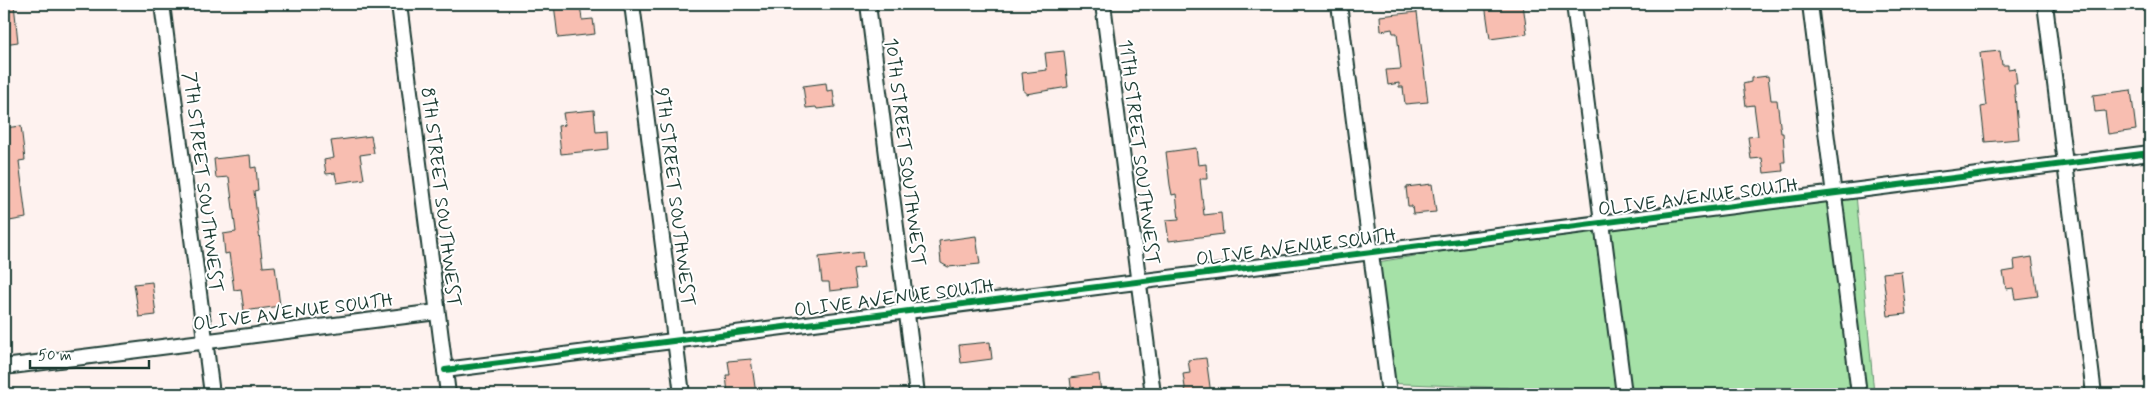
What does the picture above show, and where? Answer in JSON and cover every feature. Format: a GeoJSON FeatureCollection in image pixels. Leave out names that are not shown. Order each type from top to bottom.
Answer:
{"type":"FeatureCollection","features":[{"type":"Feature","properties":{"kind":"street","name":"7TH STREET SOUTHWEST"},"geometry":{"type":"LineString","coordinates":[[162,4],[212,394]]}},
{"type":"Feature","properties":{"kind":"street","name":"8TH STREET SOUTHWEST"},"geometry":{"type":"LineString","coordinates":[[399,4],[448,394]]}},
{"type":"Feature","properties":{"kind":"street","name":"9TH STREET SOUTHWEST"},"geometry":{"type":"LineString","coordinates":[[632,4],[682,394]]}},
{"type":"Feature","properties":{"kind":"street","name":"10TH STREET SOUTHWEST"},"geometry":{"type":"LineString","coordinates":[[868,4],[917,394]]}},
{"type":"Feature","properties":{"kind":"street","name":"11TH STREET SOUTHWEST"},"geometry":{"type":"LineString","coordinates":[[1103,4],[1153,394]]}},
{"type":"Feature","properties":{"kind":"street"},"geometry":{"type":"LineString","coordinates":[[1339,4],[1389,394]]}},
{"type":"Feature","properties":{"kind":"street"},"geometry":{"type":"LineString","coordinates":[[1574,4],[1624,394]]}},
{"type":"Feature","properties":{"kind":"street"},"geometry":{"type":"LineString","coordinates":[[1810,4],[1859,394]]}},
{"type":"Feature","properties":{"kind":"street"},"geometry":{"type":"LineString","coordinates":[[2045,4],[2094,394]]}},
{"type":"Feature","properties":{"kind":"street","name":"OLIVE AVENUE SOUTH"},"geometry":{"type":"LineString","coordinates":[[445,370],[2150,153]]}},
{"type":"Feature","properties":{"kind":"street","name":"OLIVE AVENUE SOUTH"},"geometry":{"type":"LineString","coordinates":[[4,367],[437,312]]}},
{"type":"Feature","properties":{"kind":"green space"},"geometry":{"type":"Polygon","coordinates":[[[1855,183],[1874,394],[1510,394],[1509,388],[1382,383],[1366,264],[1855,183]]]}},
{"type":"Feature","properties":{"kind":"building"},"geometry":{"type":"Polygon","coordinates":[[[4,4],[14,4],[18,42],[4,44],[4,4]]]}},
{"type":"Feature","properties":{"kind":"building"},"geometry":{"type":"Polygon","coordinates":[[[554,4],[580,4],[582,20],[593,19],[595,34],[558,38],[554,4]]]}},
{"type":"Feature","properties":{"kind":"building"},"geometry":{"type":"Polygon","coordinates":[[[1485,4],[1523,4],[1527,34],[1490,39],[1485,4]]]}},
{"type":"Feature","properties":{"kind":"building"},"geometry":{"type":"Polygon","coordinates":[[[1417,12],[1428,102],[1405,104],[1403,87],[1399,87],[1399,83],[1388,85],[1386,70],[1401,69],[1397,33],[1393,33],[1392,29],[1381,31],[1380,16],[1417,12]]]}},
{"type":"Feature","properties":{"kind":"building"},"geometry":{"type":"Polygon","coordinates":[[[1064,51],[1068,87],[1026,94],[1024,92],[1022,73],[1047,70],[1045,53],[1064,51]]]}},
{"type":"Feature","properties":{"kind":"building"},"geometry":{"type":"Polygon","coordinates":[[[2000,51],[2002,65],[2008,65],[2008,69],[2015,68],[2017,84],[2014,84],[2019,139],[1985,142],[1981,107],[1986,106],[1980,53],[2000,51]]]}},
{"type":"Feature","properties":{"kind":"building"},"geometry":{"type":"Polygon","coordinates":[[[1768,76],[1771,100],[1777,100],[1781,133],[1783,133],[1785,162],[1782,162],[1783,171],[1764,173],[1762,158],[1751,159],[1748,137],[1758,136],[1754,105],[1746,106],[1743,84],[1751,82],[1751,78],[1768,76]]]}},
{"type":"Feature","properties":{"kind":"building"},"geometry":{"type":"Polygon","coordinates":[[[826,83],[827,91],[833,90],[835,107],[806,108],[803,86],[826,83]]]}},
{"type":"Feature","properties":{"kind":"building"},"geometry":{"type":"Polygon","coordinates":[[[2131,90],[2136,130],[2108,134],[2105,111],[2095,112],[2093,95],[2131,90]]]}},
{"type":"Feature","properties":{"kind":"building"},"geometry":{"type":"Polygon","coordinates":[[[594,110],[596,132],[607,131],[608,149],[561,154],[558,126],[565,125],[563,113],[594,110]]]}},
{"type":"Feature","properties":{"kind":"building"},"geometry":{"type":"Polygon","coordinates":[[[21,126],[25,160],[19,161],[26,218],[4,222],[4,128],[21,126]]]}},
{"type":"Feature","properties":{"kind":"building"},"geometry":{"type":"Polygon","coordinates":[[[371,136],[374,153],[360,155],[364,179],[337,183],[335,173],[326,174],[324,160],[334,158],[331,141],[371,136]]]}},
{"type":"Feature","properties":{"kind":"building"},"geometry":{"type":"Polygon","coordinates":[[[1196,148],[1198,165],[1206,164],[1207,179],[1200,179],[1204,215],[1221,213],[1223,234],[1169,241],[1166,220],[1179,219],[1176,194],[1172,195],[1170,185],[1166,152],[1196,148]]]}},
{"type":"Feature","properties":{"kind":"building"},"geometry":{"type":"Polygon","coordinates":[[[250,155],[251,168],[256,167],[258,190],[254,191],[263,267],[275,266],[280,306],[244,311],[241,289],[234,290],[229,253],[225,254],[223,234],[236,232],[229,177],[216,178],[214,159],[250,155]]]}},
{"type":"Feature","properties":{"kind":"building"},"geometry":{"type":"Polygon","coordinates":[[[1432,184],[1436,212],[1413,214],[1412,206],[1408,206],[1406,187],[1432,184]]]}},
{"type":"Feature","properties":{"kind":"building"},"geometry":{"type":"Polygon","coordinates":[[[976,236],[980,264],[948,267],[941,263],[939,241],[976,236]]]}},
{"type":"Feature","properties":{"kind":"building"},"geometry":{"type":"Polygon","coordinates":[[[862,252],[864,267],[853,269],[856,288],[830,291],[829,282],[822,282],[819,257],[862,252]]]}},
{"type":"Feature","properties":{"kind":"building"},"geometry":{"type":"Polygon","coordinates":[[[2032,257],[2038,296],[2015,299],[2013,288],[2006,289],[2003,272],[2015,270],[2014,260],[2032,257]]]}},
{"type":"Feature","properties":{"kind":"building"},"geometry":{"type":"Polygon","coordinates":[[[1901,271],[1906,314],[1888,316],[1883,273],[1901,271]]]}},
{"type":"Feature","properties":{"kind":"building"},"geometry":{"type":"Polygon","coordinates":[[[152,282],[156,315],[139,317],[134,284],[152,282]]]}},
{"type":"Feature","properties":{"kind":"building"},"geometry":{"type":"Polygon","coordinates":[[[990,342],[992,359],[961,363],[959,345],[990,342]]]}},
{"type":"Feature","properties":{"kind":"building"},"geometry":{"type":"Polygon","coordinates":[[[1206,358],[1211,394],[1186,394],[1183,374],[1190,373],[1188,360],[1206,358]]]}},
{"type":"Feature","properties":{"kind":"building"},"geometry":{"type":"Polygon","coordinates":[[[751,359],[756,394],[728,394],[726,375],[730,375],[728,361],[751,359]]]}},
{"type":"Feature","properties":{"kind":"building"},"geometry":{"type":"Polygon","coordinates":[[[1099,374],[1101,394],[1072,394],[1070,378],[1099,374]]]}},
{"type":"Feature","properties":{"kind":"cycle path"},"geometry":{"type":"LineString","coordinates":[[445,370],[2150,153]]}}]}
